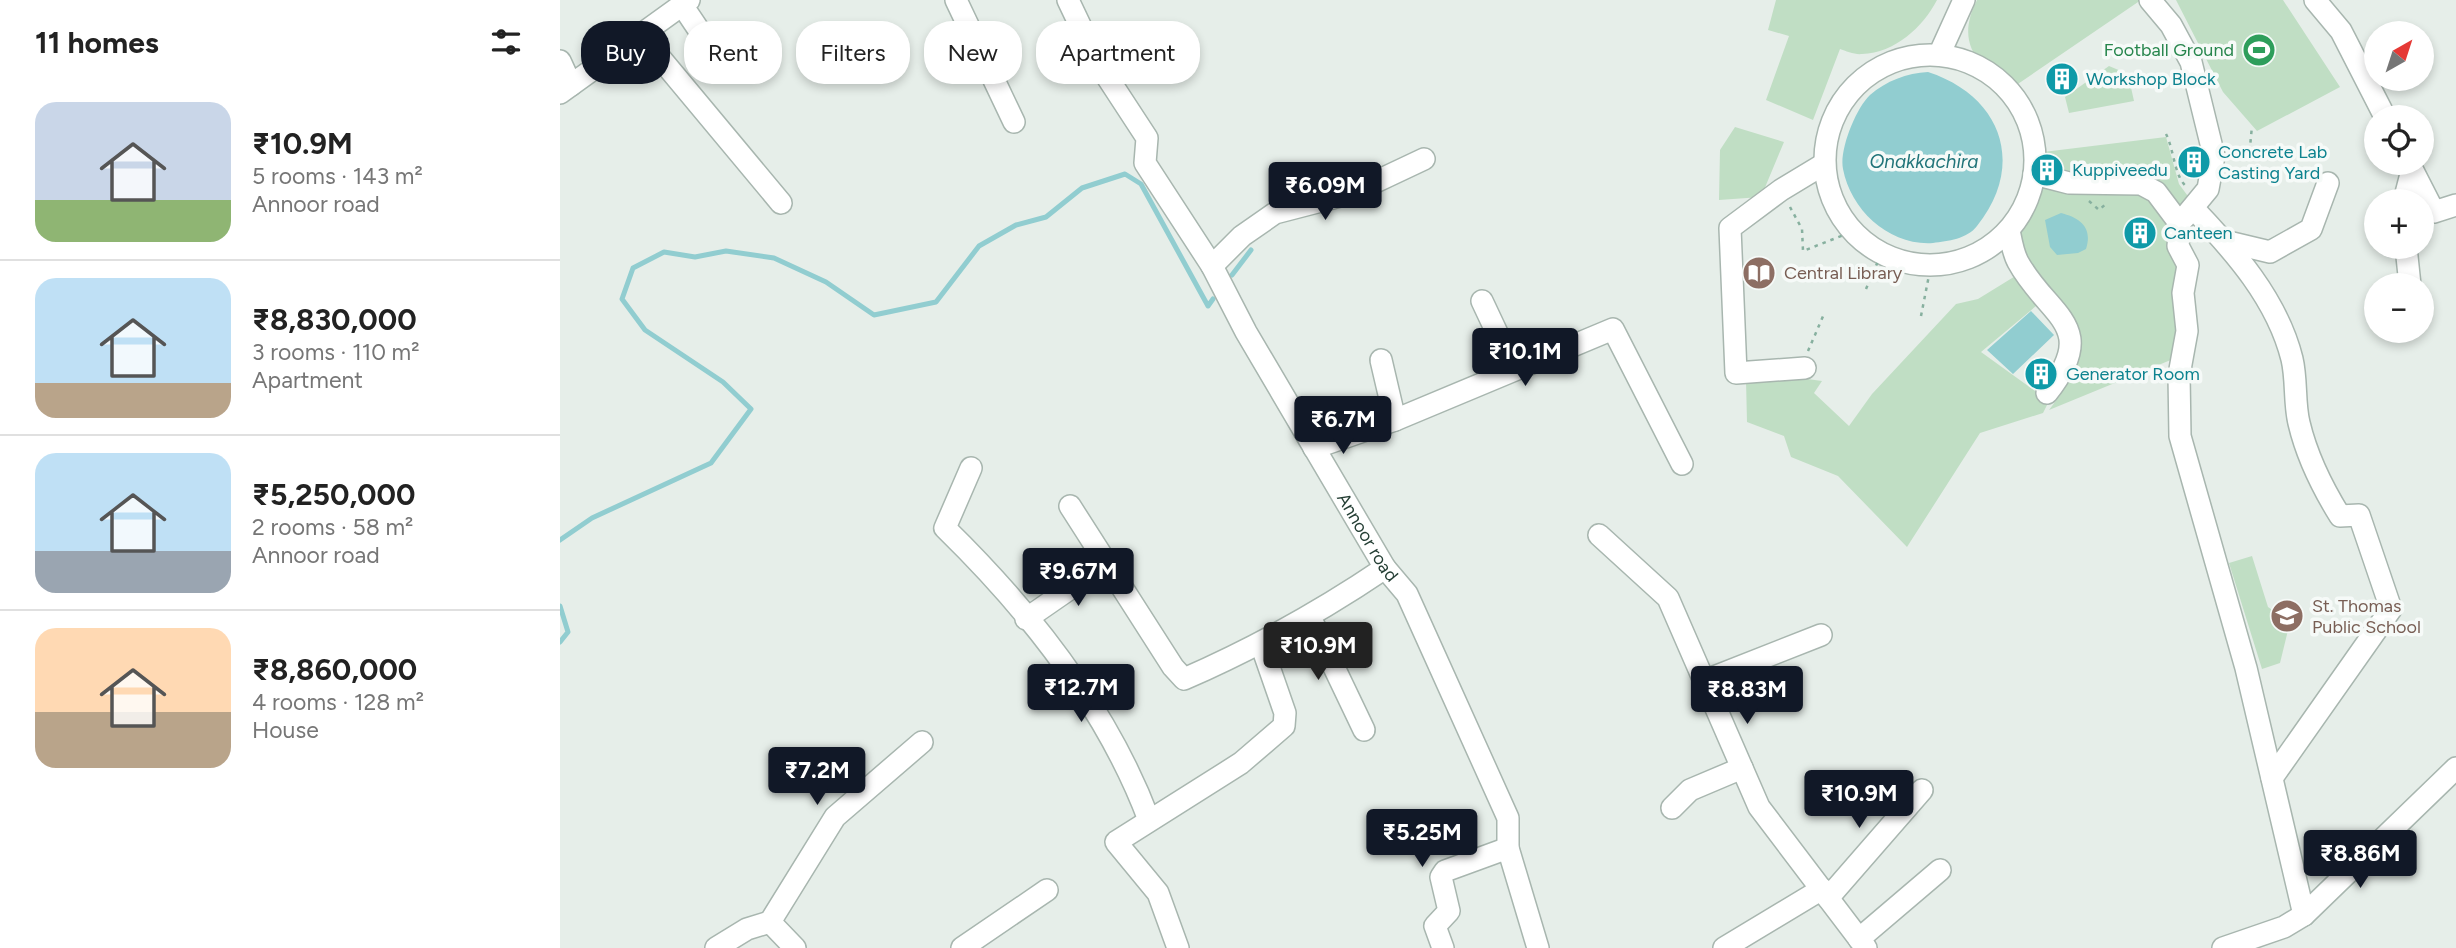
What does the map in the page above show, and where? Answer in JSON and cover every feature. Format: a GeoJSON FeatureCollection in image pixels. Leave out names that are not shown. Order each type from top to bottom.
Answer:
{"type":"FeatureCollection","features":[{"type":"Feature","properties":{"kind":"street"},"geometry":{"type":"LineString","coordinates":[[956,0],[1014,122]]}},
{"type":"Feature","properties":{"kind":"street","name":"Annoor road"},"geometry":{"type":"LineString","coordinates":[[1068,0],[1098,63],[1147,138],[1145,163],[1212,266],[1246,332],[1385,568],[1408,594],[1508,818],[1508,848],[1538,948]]}},
{"type":"Feature","properties":{"kind":"street"},"geometry":{"type":"LineString","coordinates":[[1939,55],[1964,0]]}},
{"type":"Feature","properties":{"kind":"street"},"geometry":{"type":"LineString","coordinates":[[2150,0],[2172,25],[2191,62],[2214,156],[2208,189],[2191,210],[2178,246],[2188,265],[2183,293],[2187,331],[2179,375],[2180,436],[2246,668],[2304,915]]}},
{"type":"Feature","properties":{"kind":"street"},"geometry":{"type":"LineString","coordinates":[[2315,0],[2341,31],[2379,105]]}},
{"type":"Feature","properties":{"kind":"street"},"geometry":{"type":"LineString","coordinates":[[661,21],[686,3],[696,21]]}},
{"type":"Feature","properties":{"kind":"street"},"geometry":{"type":"LineString","coordinates":[[1939,55],[1966,61],[1992,75],[2023,103],[2038,134],[2034,146],[2034,174],[2026,204],[2009,230],[1985,250],[1956,262],[1931,264],[1895,259],[1867,244],[1845,222],[1830,195],[1824,164],[1827,135],[1838,107],[1856,83],[1890,62],[1909,56],[1939,55]]}},
{"type":"Feature","properties":{"kind":"street"},"geometry":{"type":"LineString","coordinates":[[560,61],[566,89],[581,78]]}},
{"type":"Feature","properties":{"kind":"street"},"geometry":{"type":"LineString","coordinates":[[670,69],[781,203]]}},
{"type":"Feature","properties":{"kind":"street"},"geometry":{"type":"LineString","coordinates":[[1212,266],[1242,236],[1275,213],[1352,193],[1424,159]]}},
{"type":"Feature","properties":{"kind":"street"},"geometry":{"type":"LineString","coordinates":[[1805,368],[1736,373],[1730,228],[1781,190],[1824,164]]}},
{"type":"Feature","properties":{"kind":"street"},"geometry":{"type":"LineString","coordinates":[[2034,174],[2069,183],[2105,197],[2141,184],[2170,208],[2191,210],[2224,241],[2269,304],[2291,359],[2298,422],[2320,483],[2340,516],[2359,514],[2392,610],[2272,778]]}},
{"type":"Feature","properties":{"kind":"street"},"geometry":{"type":"LineString","coordinates":[[2415,175],[2434,212],[2456,205]]}},
{"type":"Feature","properties":{"kind":"street"},"geometry":{"type":"LineString","coordinates":[[2224,241],[2270,252],[2311,229],[2328,183]]}},
{"type":"Feature","properties":{"kind":"street"},"geometry":{"type":"LineString","coordinates":[[2009,230],[2017,261],[2069,332],[2071,350],[2068,363],[2047,393]]}},
{"type":"Feature","properties":{"kind":"street"},"geometry":{"type":"LineString","coordinates":[[1482,301],[1514,369]]}},
{"type":"Feature","properties":{"kind":"street"},"geometry":{"type":"LineString","coordinates":[[1314,449],[1395,420],[1613,329],[1682,464]]}},
{"type":"Feature","properties":{"kind":"street"},"geometry":{"type":"LineString","coordinates":[[1381,360],[1395,420]]}},
{"type":"Feature","properties":{"kind":"street"},"geometry":{"type":"LineString","coordinates":[[971,468],[945,528],[1026,619],[1094,706],[1138,790],[1149,820]]}},
{"type":"Feature","properties":{"kind":"street"},"geometry":{"type":"LineString","coordinates":[[1070,506],[1173,667],[1184,679],[1261,644],[1310,617],[1385,568]]}},
{"type":"Feature","properties":{"kind":"street"},"geometry":{"type":"LineString","coordinates":[[1599,535],[1668,598],[1759,807],[1863,944],[1940,870]]}},
{"type":"Feature","properties":{"kind":"street"},"geometry":{"type":"LineString","coordinates":[[1026,619],[1107,563]]}},
{"type":"Feature","properties":{"kind":"street"},"geometry":{"type":"LineString","coordinates":[[1310,617],[1364,730]]}},
{"type":"Feature","properties":{"kind":"street"},"geometry":{"type":"LineString","coordinates":[[1704,681],[1821,635]]}},
{"type":"Feature","properties":{"kind":"street"},"geometry":{"type":"LineString","coordinates":[[1178,948],[1158,893],[1116,842],[1241,762],[1283,726],[1285,713],[1261,644]]}},
{"type":"Feature","properties":{"kind":"street"},"geometry":{"type":"LineString","coordinates":[[716,948],[747,929],[770,922],[835,817],[922,742]]}},
{"type":"Feature","properties":{"kind":"street"},"geometry":{"type":"LineString","coordinates":[[1672,808],[1690,790],[1742,768]]}},
{"type":"Feature","properties":{"kind":"street"},"geometry":{"type":"LineString","coordinates":[[2237,946],[2284,927],[2304,915],[2456,768]]}},
{"type":"Feature","properties":{"kind":"street"},"geometry":{"type":"LineString","coordinates":[[1724,948],[1825,894],[1922,790]]}},
{"type":"Feature","properties":{"kind":"street"},"geometry":{"type":"LineString","coordinates":[[1443,948],[1435,926],[1449,911],[1441,877],[1445,871],[1508,848]]}},
{"type":"Feature","properties":{"kind":"street"},"geometry":{"type":"LineString","coordinates":[[962,948],[1047,890]]}},
{"type":"Feature","properties":{"kind":"street"},"geometry":{"type":"LineString","coordinates":[[770,922],[795,948]]}},
{"type":"Feature","properties":{"kind":"path"},"geometry":{"type":"LineString","coordinates":[[2214,156],[2235,156],[2250,147],[2252,126]]}},
{"type":"Feature","properties":{"kind":"path"},"geometry":{"type":"LineString","coordinates":[[2166,134],[2174,148],[2191,210]]}},
{"type":"Feature","properties":{"kind":"path"},"geometry":{"type":"LineString","coordinates":[[1781,190],[1802,229],[1803,251],[1854,231]]}},
{"type":"Feature","properties":{"kind":"path"},"geometry":{"type":"LineString","coordinates":[[1866,289],[1882,252]]}},
{"type":"Feature","properties":{"kind":"path"},"geometry":{"type":"LineString","coordinates":[[1922,317],[1931,264]]}},
{"type":"Feature","properties":{"kind":"path"},"geometry":{"type":"LineString","coordinates":[[1805,368],[1809,342],[1824,314]]}},
{"type":"Feature","properties":{"kind":"green space"},"geometry":{"type":"Polygon","coordinates":[[[1776,0],[1937,0],[1916,29],[1897,44],[1862,54],[1840,49],[1813,120],[1766,100],[1789,36],[1768,30],[1776,0]]]}},
{"type":"Feature","properties":{"kind":"green space"},"geometry":{"type":"Polygon","coordinates":[[[1977,0],[2141,0],[2012,88],[1989,71],[1973,52],[1968,29],[1977,0]]]}},
{"type":"Feature","properties":{"kind":"green space","name":"Football Ground"},"geometry":{"type":"Polygon","coordinates":[[[2176,0],[2283,0],[2340,87],[2257,131],[2223,92],[2176,0]]]}},
{"type":"Feature","properties":{"kind":"green space"},"geometry":{"type":"Polygon","coordinates":[[[2109,66],[2128,74],[2134,101],[2069,113],[2065,97],[2109,66]]]}},
{"type":"Feature","properties":{"kind":"green space"},"geometry":{"type":"Polygon","coordinates":[[[1735,127],[1784,142],[1761,197],[1719,200],[1720,150],[1735,127]]]}},
{"type":"Feature","properties":{"kind":"green space"},"geometry":{"type":"Polygon","coordinates":[[[2166,137],[2179,184],[2190,199],[2188,208],[2174,206],[2158,191],[2034,174],[2035,153],[2166,137]]]}},
{"type":"Feature","properties":{"kind":"green space"},"geometry":{"type":"Polygon","coordinates":[[[2100,186],[2142,189],[2170,215],[2180,269],[2178,357],[2049,410],[2061,394],[2080,352],[2072,321],[2044,289],[2017,242],[2043,188],[2100,186]]]}},
{"type":"Feature","properties":{"kind":"green space"},"geometry":{"type":"Polygon","coordinates":[[[2017,275],[2042,301],[1981,352],[2049,401],[2043,413],[1980,433],[1907,547],[1838,476],[1791,457],[1784,436],[1747,422],[1746,380],[1793,377],[1822,381],[1814,393],[1849,426],[1872,394],[1956,304],[1978,299],[2017,275]]]}},
{"type":"Feature","properties":{"kind":"green space"},"geometry":{"type":"Polygon","coordinates":[[[2252,556],[2268,607],[2290,622],[2280,663],[2262,669],[2229,563],[2252,556]]]}},
{"type":"Feature","properties":{"kind":"water","name":"Onakkachira"},"geometry":{"type":"Polygon","coordinates":[[[1928,72],[1953,83],[1974,98],[1989,115],[1999,135],[2003,157],[2000,180],[1992,203],[1977,226],[1963,237],[1933,243],[1902,239],[1875,223],[1854,199],[1847,184],[1842,161],[1850,130],[1859,109],[1870,95],[1897,79],[1928,72]]]}},
{"type":"Feature","properties":{"kind":"water"},"geometry":{"type":"Polygon","coordinates":[[[2061,213],[2079,221],[2086,229],[2086,249],[2078,253],[2057,255],[2050,247],[2045,220],[2061,213]]]}},
{"type":"Feature","properties":{"kind":"water"},"geometry":{"type":"Polygon","coordinates":[[[2031,311],[2054,335],[2013,374],[1987,350],[2031,311]]]}},
{"type":"Feature","properties":{"kind":"waterway"},"geometry":{"type":"LineString","coordinates":[[560,540],[592,518],[711,463],[751,409],[723,382],[645,330],[622,299],[633,268],[664,252],[695,257],[726,251],[774,258],[826,282],[874,315],[936,302],[979,246],[1016,225],[1046,217],[1082,188],[1125,174],[1141,184],[1208,306],[1213,299]]}},
{"type":"Feature","properties":{"kind":"waterway"},"geometry":{"type":"LineString","coordinates":[[1232,275],[1251,250]]}},
{"type":"Feature","properties":{"kind":"waterway"},"geometry":{"type":"LineString","coordinates":[[560,606],[568,632],[560,642]]}},
{"type":"Feature","properties":{"kind":"place","name":"Football Ground"},"geometry":{"type":"Point","coordinates":[2259,50]}},
{"type":"Feature","properties":{"kind":"place","name":"Workshop Block"},"geometry":{"type":"Point","coordinates":[2062,79]}},
{"type":"Feature","properties":{"kind":"place","name":"Concrete Lab Casting Yard"},"geometry":{"type":"Point","coordinates":[2194,162]}},
{"type":"Feature","properties":{"kind":"place","name":"Kuppiveedu"},"geometry":{"type":"Point","coordinates":[2047,170]}},
{"type":"Feature","properties":{"kind":"place","name":"Canteen"},"geometry":{"type":"Point","coordinates":[2140,233]}},
{"type":"Feature","properties":{"kind":"place","name":"Central Library"},"geometry":{"type":"Point","coordinates":[1759,273]}},
{"type":"Feature","properties":{"kind":"place","name":"Generator Room"},"geometry":{"type":"Point","coordinates":[2041,374]}},
{"type":"Feature","properties":{"kind":"place","name":"St. Thomas Public School"},"geometry":{"type":"Point","coordinates":[2287,616]}}]}
